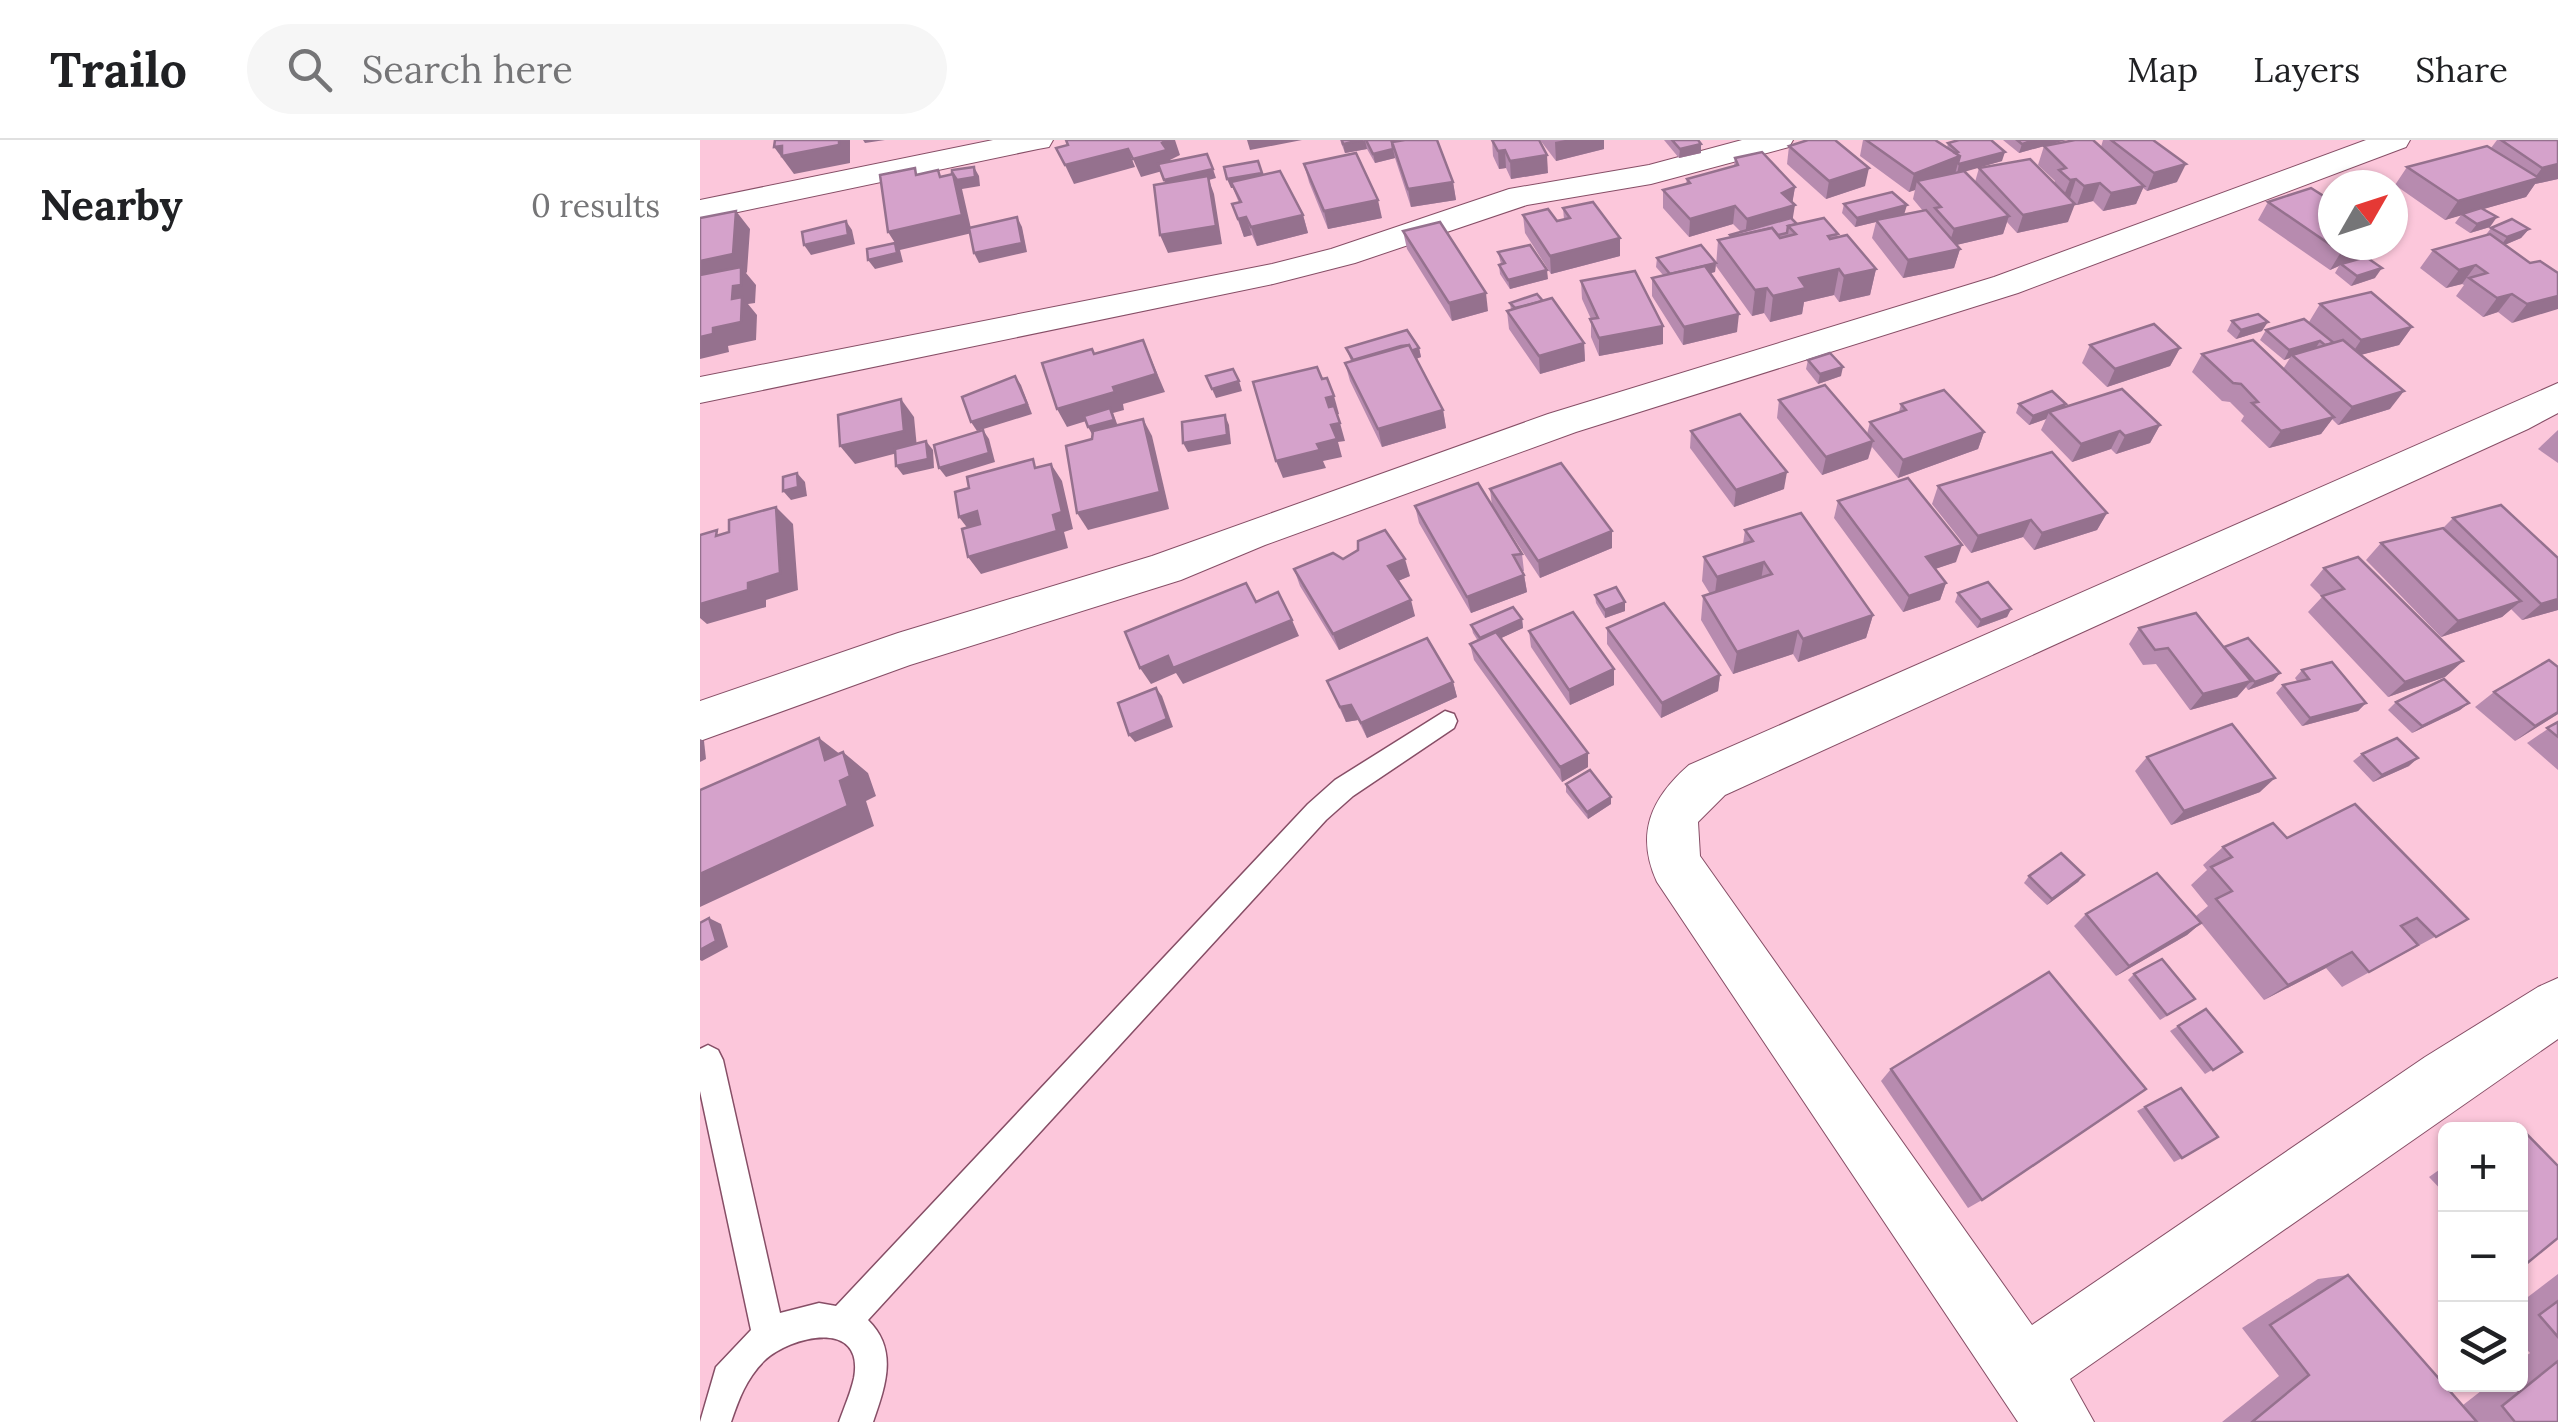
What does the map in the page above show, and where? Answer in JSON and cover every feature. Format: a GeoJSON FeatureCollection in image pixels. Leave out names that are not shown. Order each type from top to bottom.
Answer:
{"type":"FeatureCollection","features":[{"type":"Feature","properties":{"kind":"street"},"geometry":{"type":"LineString","coordinates":[[700,210],[1038,140]]}},
{"type":"Feature","properties":{"kind":"street"},"geometry":{"type":"LineString","coordinates":[[700,390],[1273,274],[1343,256],[1521,196],[1651,174],[1778,140]]}},
{"type":"Feature","properties":{"kind":"street"},"geometry":{"type":"LineString","coordinates":[[700,721],[898,651],[1166,568],[1250,534],[1562,423],[2006,285],[2396,140]]}},
{"type":"Feature","properties":{"kind":"street"},"geometry":{"type":"LineString","coordinates":[[2059,1422],[1676,864],[1668,835],[1679,804],[1707,780],[2496,428],[2558,396]]}},
{"type":"Feature","properties":{"kind":"street"},"geometry":{"type":"LineString","coordinates":[[2023,1371],[2446,1078],[2558,1006]]}},
{"type":"Feature","properties":{"kind":"lane"},"geometry":{"type":"LineString","coordinates":[[844,1321],[1316,812],[1344,788],[1445,721]]}},
{"type":"Feature","properties":{"kind":"lane"},"geometry":{"type":"LineString","coordinates":[[708,1060],[769,1337]]}},
{"type":"Feature","properties":{"kind":"lane"},"geometry":{"type":"LineString","coordinates":[[714,1422],[735,1371],[769,1337],[810,1318],[828,1317],[844,1321],[858,1331],[870,1364],[870,1384],[856,1422]]}},
{"type":"Feature","properties":{"kind":"building"},"geometry":{"type":"Polygon","coordinates":[[[775,140],[839,140],[839,145],[782,156],[782,146],[774,147],[775,140]]]}},
{"type":"Feature","properties":{"kind":"building"},"geometry":{"type":"Polygon","coordinates":[[[1066,140],[1167,140],[1162,143],[1167,150],[1133,159],[1128,149],[1065,165],[1056,148],[1068,145],[1066,140]]]}},
{"type":"Feature","properties":{"kind":"building"},"geometry":{"type":"Polygon","coordinates":[[[1366,140],[1405,140],[1392,142],[1393,149],[1373,154],[1366,140]]]}},
{"type":"Feature","properties":{"kind":"building"},"geometry":{"type":"Polygon","coordinates":[[[1437,140],[1453,182],[1408,189],[1392,142],[1437,140]]]}},
{"type":"Feature","properties":{"kind":"building"},"geometry":{"type":"Polygon","coordinates":[[[1492,140],[1539,140],[1547,155],[1510,161],[1505,150],[1498,151],[1492,140]]]}},
{"type":"Feature","properties":{"kind":"building"},"geometry":{"type":"Polygon","coordinates":[[[1672,140],[1698,140],[1701,144],[1680,149],[1672,140]]]}},
{"type":"Feature","properties":{"kind":"building"},"geometry":{"type":"Polygon","coordinates":[[[1808,140],[1835,140],[1869,168],[1829,181],[1789,146],[1808,140]]]}},
{"type":"Feature","properties":{"kind":"building"},"geometry":{"type":"Polygon","coordinates":[[[1866,140],[1935,140],[1960,156],[1914,174],[1866,140]]]}},
{"type":"Feature","properties":{"kind":"building"},"geometry":{"type":"Polygon","coordinates":[[[1991,140],[2005,152],[1959,164],[1960,156],[1955,153],[1958,152],[1948,143],[1991,140]]]}},
{"type":"Feature","properties":{"kind":"building"},"geometry":{"type":"Polygon","coordinates":[[[2093,140],[2144,186],[2111,193],[2100,183],[2084,186],[2076,179],[2070,180],[2059,170],[2066,168],[2044,146],[2093,140]]]}},
{"type":"Feature","properties":{"kind":"building"},"geometry":{"type":"Polygon","coordinates":[[[2111,140],[2153,140],[2186,164],[2154,173],[2111,140]]]}},
{"type":"Feature","properties":{"kind":"building"},"geometry":{"type":"Polygon","coordinates":[[[2501,140],[2558,140],[2558,164],[2542,168],[2501,140]]]}},
{"type":"Feature","properties":{"kind":"building"},"geometry":{"type":"Polygon","coordinates":[[[2487,146],[2539,178],[2458,201],[2407,167],[2487,146]]]}},
{"type":"Feature","properties":{"kind":"building"},"geometry":{"type":"Polygon","coordinates":[[[1762,152],[1795,187],[1782,193],[1795,205],[1747,219],[1735,206],[1690,219],[1663,190],[1738,165],[1735,158],[1762,152]]]}},
{"type":"Feature","properties":{"kind":"building"},"geometry":{"type":"Polygon","coordinates":[[[1356,153],[1378,200],[1324,211],[1304,164],[1356,153]]]}},
{"type":"Feature","properties":{"kind":"building"},"geometry":{"type":"Polygon","coordinates":[[[1207,154],[1213,169],[1164,180],[1158,164],[1207,154]]]}},
{"type":"Feature","properties":{"kind":"building"},"geometry":{"type":"Polygon","coordinates":[[[2030,159],[2075,204],[2023,215],[1979,168],[2030,159]]]}},
{"type":"Feature","properties":{"kind":"building"},"geometry":{"type":"Polygon","coordinates":[[[1258,161],[1262,173],[1227,179],[1224,167],[1258,161]]]}},
{"type":"Feature","properties":{"kind":"building"},"geometry":{"type":"Polygon","coordinates":[[[974,167],[975,177],[957,180],[952,175],[952,170],[974,167]]]}},
{"type":"Feature","properties":{"kind":"building"},"geometry":{"type":"Polygon","coordinates":[[[915,168],[916,175],[938,170],[940,177],[953,174],[962,215],[888,232],[880,175],[915,168]]]}},
{"type":"Feature","properties":{"kind":"building"},"geometry":{"type":"Polygon","coordinates":[[[1280,171],[1303,215],[1251,227],[1246,217],[1238,219],[1232,204],[1241,202],[1231,182],[1280,171]]]}},
{"type":"Feature","properties":{"kind":"building"},"geometry":{"type":"Polygon","coordinates":[[[1964,171],[2009,216],[1954,229],[1935,208],[1941,207],[1917,181],[1964,171]]]}},
{"type":"Feature","properties":{"kind":"building"},"geometry":{"type":"Polygon","coordinates":[[[1208,176],[1216,226],[1160,235],[1154,185],[1208,176]]]}},
{"type":"Feature","properties":{"kind":"building"},"geometry":{"type":"Polygon","coordinates":[[[2311,188],[2318,192],[2318,236],[2268,202],[2311,188]]]}},
{"type":"Feature","properties":{"kind":"building"},"geometry":{"type":"Polygon","coordinates":[[[1892,192],[1907,205],[1857,218],[1844,204],[1892,192]]]}},
{"type":"Feature","properties":{"kind":"building"},"geometry":{"type":"Polygon","coordinates":[[[1593,202],[1620,238],[1550,256],[1523,215],[1548,209],[1557,221],[1570,218],[1563,208],[1593,202]]]}},
{"type":"Feature","properties":{"kind":"building"},"geometry":{"type":"Polygon","coordinates":[[[2481,208],[2497,217],[2477,224],[2462,214],[2481,208]]]}},
{"type":"Feature","properties":{"kind":"building"},"geometry":{"type":"Polygon","coordinates":[[[1926,210],[1960,249],[1908,260],[1876,220],[1926,210]]]}},
{"type":"Feature","properties":{"kind":"building"},"geometry":{"type":"Polygon","coordinates":[[[736,211],[733,254],[700,261],[700,218],[736,211]]]}},
{"type":"Feature","properties":{"kind":"building"},"geometry":{"type":"Polygon","coordinates":[[[1017,217],[1022,243],[974,253],[969,228],[1017,217]]]}},
{"type":"Feature","properties":{"kind":"building"},"geometry":{"type":"Polygon","coordinates":[[[1791,218],[1797,224],[1788,226],[1787,233],[1778,235],[1772,228],[1730,235],[1791,218]]]}},
{"type":"Feature","properties":{"kind":"building"},"geometry":{"type":"Polygon","coordinates":[[[1824,218],[1838,234],[1828,236],[1830,239],[1847,235],[1876,269],[1844,276],[1839,269],[1799,278],[1806,288],[1773,296],[1767,288],[1755,290],[1718,240],[1772,228],[1780,238],[1796,234],[1788,226],[1824,218]]]}},
{"type":"Feature","properties":{"kind":"building"},"geometry":{"type":"Polygon","coordinates":[[[2512,219],[2529,229],[2507,237],[2491,228],[2512,219]]]}},
{"type":"Feature","properties":{"kind":"building"},"geometry":{"type":"Polygon","coordinates":[[[846,221],[848,235],[804,245],[802,232],[846,221]]]}},
{"type":"Feature","properties":{"kind":"building"},"geometry":{"type":"Polygon","coordinates":[[[1440,222],[1486,293],[1449,303],[1403,231],[1440,222]]]}},
{"type":"Feature","properties":{"kind":"building"},"geometry":{"type":"Polygon","coordinates":[[[2490,234],[2530,263],[2540,261],[2558,273],[2558,296],[2527,304],[2512,294],[2497,298],[2469,278],[2487,273],[2476,265],[2459,270],[2433,250],[2490,234]]]}},
{"type":"Feature","properties":{"kind":"building"},"geometry":{"type":"Polygon","coordinates":[[[895,243],[897,253],[868,260],[867,249],[895,243]]]}},
{"type":"Feature","properties":{"kind":"building"},"geometry":{"type":"Polygon","coordinates":[[[1530,245],[1547,270],[1508,280],[1499,265],[1505,263],[1498,252],[1530,245]]]}},
{"type":"Feature","properties":{"kind":"building"},"geometry":{"type":"Polygon","coordinates":[[[1701,245],[1716,263],[1670,274],[1657,258],[1701,245]]]}},
{"type":"Feature","properties":{"kind":"building"},"geometry":{"type":"Polygon","coordinates":[[[2370,260],[2382,268],[2357,276],[2341,264],[2370,260]]]}},
{"type":"Feature","properties":{"kind":"building"},"geometry":{"type":"Polygon","coordinates":[[[1705,266],[1739,314],[1684,327],[1652,278],[1705,266]]]}},
{"type":"Feature","properties":{"kind":"building"},"geometry":{"type":"Polygon","coordinates":[[[741,267],[741,285],[733,286],[732,299],[742,297],[741,322],[713,328],[713,334],[700,337],[700,275],[741,267]]]}},
{"type":"Feature","properties":{"kind":"building"},"geometry":{"type":"Polygon","coordinates":[[[1635,271],[1663,326],[1599,338],[1590,319],[1598,318],[1581,281],[1635,271]]]}},
{"type":"Feature","properties":{"kind":"building"},"geometry":{"type":"Polygon","coordinates":[[[2371,292],[2412,327],[2361,340],[2320,304],[2371,292]]]}},
{"type":"Feature","properties":{"kind":"building"},"geometry":{"type":"Polygon","coordinates":[[[1537,294],[1543,301],[1515,308],[1510,303],[1537,294]]]}},
{"type":"Feature","properties":{"kind":"building"},"geometry":{"type":"Polygon","coordinates":[[[1552,298],[1584,343],[1539,356],[1507,311],[1552,298]]]}},
{"type":"Feature","properties":{"kind":"building"},"geometry":{"type":"Polygon","coordinates":[[[2258,314],[2268,322],[2241,330],[2232,321],[2258,314]]]}},
{"type":"Feature","properties":{"kind":"building"},"geometry":{"type":"Polygon","coordinates":[[[2304,319],[2334,343],[2325,345],[2320,341],[2289,350],[2266,330],[2304,319]]]}},
{"type":"Feature","properties":{"kind":"building"},"geometry":{"type":"Polygon","coordinates":[[[2154,324],[2180,348],[2115,369],[2090,345],[2154,324]]]}},
{"type":"Feature","properties":{"kind":"building"},"geometry":{"type":"Polygon","coordinates":[[[1407,330],[1419,348],[1411,351],[1409,345],[1401,346],[1353,360],[1346,348],[1407,330]]]}},
{"type":"Feature","properties":{"kind":"building"},"geometry":{"type":"Polygon","coordinates":[[[1143,340],[1156,374],[1113,387],[1115,392],[1057,409],[1042,363],[1143,340]]]}},
{"type":"Feature","properties":{"kind":"building"},"geometry":{"type":"Polygon","coordinates":[[[2253,340],[2334,417],[2281,431],[2252,403],[2258,402],[2241,384],[2233,383],[2202,354],[2253,340]]]}},
{"type":"Feature","properties":{"kind":"building"},"geometry":{"type":"Polygon","coordinates":[[[2343,340],[2404,391],[2352,407],[2292,355],[2343,340]]]}},
{"type":"Feature","properties":{"kind":"building"},"geometry":{"type":"Polygon","coordinates":[[[1409,345],[1443,410],[1378,429],[1345,363],[1409,345]]]}},
{"type":"Feature","properties":{"kind":"building"},"geometry":{"type":"Polygon","coordinates":[[[1830,353],[1843,367],[1820,374],[1808,360],[1830,353]]]}},
{"type":"Feature","properties":{"kind":"building"},"geometry":{"type":"Polygon","coordinates":[[[1317,367],[1322,379],[1327,378],[1334,396],[1326,398],[1329,407],[1334,406],[1340,423],[1331,425],[1337,439],[1317,444],[1320,450],[1276,461],[1253,382],[1317,367]]]}},
{"type":"Feature","properties":{"kind":"building"},"geometry":{"type":"Polygon","coordinates":[[[1233,369],[1239,381],[1212,389],[1206,376],[1233,369]]]}},
{"type":"Feature","properties":{"kind":"building"},"geometry":{"type":"Polygon","coordinates":[[[1015,376],[1027,404],[971,422],[962,397],[1015,376]]]}},
{"type":"Feature","properties":{"kind":"building"},"geometry":{"type":"Polygon","coordinates":[[[1825,385],[1873,441],[1826,457],[1779,400],[1825,385]]]}},
{"type":"Feature","properties":{"kind":"building"},"geometry":{"type":"Polygon","coordinates":[[[2122,389],[2160,425],[2125,436],[2120,431],[2081,444],[2049,412],[2122,389]]]}},
{"type":"Feature","properties":{"kind":"building"},"geometry":{"type":"Polygon","coordinates":[[[1944,390],[1984,432],[1903,460],[1870,422],[1906,410],[1901,404],[1944,390]]]}},
{"type":"Feature","properties":{"kind":"building"},"geometry":{"type":"Polygon","coordinates":[[[2052,391],[2066,404],[2033,416],[2019,404],[2052,391]]]}},
{"type":"Feature","properties":{"kind":"building"},"geometry":{"type":"Polygon","coordinates":[[[901,399],[904,431],[840,446],[838,415],[901,399]]]}},
{"type":"Feature","properties":{"kind":"building"},"geometry":{"type":"Polygon","coordinates":[[[1110,408],[1114,420],[1088,427],[1084,416],[1110,408]]]}},
{"type":"Feature","properties":{"kind":"building"},"geometry":{"type":"Polygon","coordinates":[[[1740,414],[1787,472],[1736,490],[1691,431],[1740,414]]]}},
{"type":"Feature","properties":{"kind":"building"},"geometry":{"type":"Polygon","coordinates":[[[1225,415],[1227,435],[1183,443],[1182,422],[1225,415]]]}},
{"type":"Feature","properties":{"kind":"building"},"geometry":{"type":"Polygon","coordinates":[[[1143,419],[1160,492],[1077,513],[1066,446],[1092,439],[1093,431],[1143,419]]]}},
{"type":"Feature","properties":{"kind":"building"},"geometry":{"type":"Polygon","coordinates":[[[983,430],[989,453],[939,468],[934,445],[983,430]]]}},
{"type":"Feature","properties":{"kind":"building"},"geometry":{"type":"Polygon","coordinates":[[[926,441],[928,459],[896,466],[895,449],[926,441]]]}},
{"type":"Feature","properties":{"kind":"building"},"geometry":{"type":"Polygon","coordinates":[[[2052,452],[2107,513],[2042,533],[2031,520],[1978,536],[1938,486],[2052,452]]]}},
{"type":"Feature","properties":{"kind":"building"},"geometry":{"type":"Polygon","coordinates":[[[1033,459],[1035,468],[1051,464],[1062,512],[1053,515],[1057,531],[968,557],[962,529],[980,524],[977,511],[959,517],[955,492],[969,488],[967,477],[1033,459]]]}},
{"type":"Feature","properties":{"kind":"building"},"geometry":{"type":"Polygon","coordinates":[[[1561,463],[1612,531],[1538,561],[1490,489],[1561,463]]]}},
{"type":"Feature","properties":{"kind":"building"},"geometry":{"type":"Polygon","coordinates":[[[797,473],[798,487],[783,491],[783,477],[797,473]]]}},
{"type":"Feature","properties":{"kind":"building"},"geometry":{"type":"Polygon","coordinates":[[[1908,478],[1962,545],[1926,557],[1946,583],[1909,596],[1838,501],[1908,478]]]}},
{"type":"Feature","properties":{"kind":"building"},"geometry":{"type":"Polygon","coordinates":[[[1478,483],[1522,554],[1513,555],[1524,575],[1467,597],[1415,506],[1478,483]]]}},
{"type":"Feature","properties":{"kind":"building"},"geometry":{"type":"Polygon","coordinates":[[[2501,505],[2558,558],[2558,599],[2541,604],[2453,518],[2501,505]]]}},
{"type":"Feature","properties":{"kind":"building"},"geometry":{"type":"Polygon","coordinates":[[[776,507],[780,573],[748,583],[748,590],[700,604],[700,535],[717,530],[716,536],[729,532],[729,520],[776,507]]]}},
{"type":"Feature","properties":{"kind":"building"},"geometry":{"type":"Polygon","coordinates":[[[1801,513],[1873,615],[1803,639],[1798,631],[1737,652],[1703,596],[1772,574],[1764,562],[1717,577],[1704,557],[1753,541],[1745,530],[1801,513]]]}},
{"type":"Feature","properties":{"kind":"building"},"geometry":{"type":"Polygon","coordinates":[[[2443,528],[2521,601],[2458,621],[2381,543],[2443,528]]]}},
{"type":"Feature","properties":{"kind":"building"},"geometry":{"type":"Polygon","coordinates":[[[1385,530],[1405,559],[1388,566],[1411,600],[1333,634],[1294,569],[1333,553],[1343,559],[1358,550],[1358,541],[1385,530]]]}},
{"type":"Feature","properties":{"kind":"building"},"geometry":{"type":"Polygon","coordinates":[[[2358,557],[2463,661],[2405,682],[2322,596],[2344,589],[2324,568],[2358,557]]]}},
{"type":"Feature","properties":{"kind":"building"},"geometry":{"type":"Polygon","coordinates":[[[1988,582],[2011,609],[1981,620],[1958,593],[1988,582]]]}},
{"type":"Feature","properties":{"kind":"building"},"geometry":{"type":"Polygon","coordinates":[[[1246,583],[1256,602],[1278,592],[1292,620],[1173,668],[1168,656],[1140,668],[1125,632],[1246,583]]]}},
{"type":"Feature","properties":{"kind":"building"},"geometry":{"type":"Polygon","coordinates":[[[1616,587],[1625,602],[1605,610],[1595,595],[1616,587]]]}},
{"type":"Feature","properties":{"kind":"building"},"geometry":{"type":"Polygon","coordinates":[[[1664,603],[1720,675],[1662,703],[1607,628],[1664,603]]]}},
{"type":"Feature","properties":{"kind":"building"},"geometry":{"type":"Polygon","coordinates":[[[1513,607],[1522,619],[1480,638],[1471,625],[1513,607]]]}},
{"type":"Feature","properties":{"kind":"building"},"geometry":{"type":"Polygon","coordinates":[[[1573,612],[1614,669],[1569,690],[1529,631],[1573,612]]]}},
{"type":"Feature","properties":{"kind":"building"},"geometry":{"type":"Polygon","coordinates":[[[2196,613],[2251,681],[2203,694],[2168,648],[2155,650],[2139,628],[2196,613]]]}},
{"type":"Feature","properties":{"kind":"building"},"geometry":{"type":"Polygon","coordinates":[[[1496,632],[1588,753],[1560,767],[1470,644],[1496,632]]]}},
{"type":"Feature","properties":{"kind":"building"},"geometry":{"type":"Polygon","coordinates":[[[1427,638],[1453,682],[1361,723],[1351,705],[1340,707],[1327,681],[1427,638]]]}},
{"type":"Feature","properties":{"kind":"building"},"geometry":{"type":"Polygon","coordinates":[[[2248,638],[2280,673],[2255,682],[2224,647],[2248,638]]]}},
{"type":"Feature","properties":{"kind":"building"},"geometry":{"type":"Polygon","coordinates":[[[2549,660],[2558,667],[2558,712],[2535,726],[2494,692],[2549,660]]]}},
{"type":"Feature","properties":{"kind":"building"},"geometry":{"type":"Polygon","coordinates":[[[2332,662],[2366,703],[2310,718],[2283,685],[2309,679],[2302,670],[2332,662]]]}},
{"type":"Feature","properties":{"kind":"building"},"geometry":{"type":"Polygon","coordinates":[[[2444,679],[2469,703],[2422,726],[2396,702],[2444,679]]]}},
{"type":"Feature","properties":{"kind":"building"},"geometry":{"type":"Polygon","coordinates":[[[1156,688],[1167,719],[1129,735],[1118,703],[1156,688]]]}},
{"type":"Feature","properties":{"kind":"building"},"geometry":{"type":"Polygon","coordinates":[[[2558,722],[2558,737],[2547,728],[2558,722]]]}},
{"type":"Feature","properties":{"kind":"building"},"geometry":{"type":"Polygon","coordinates":[[[2232,724],[2275,778],[2184,811],[2147,757],[2232,724]]]}},
{"type":"Feature","properties":{"kind":"building"},"geometry":{"type":"Polygon","coordinates":[[[819,738],[825,760],[843,752],[850,776],[840,781],[848,806],[700,874],[700,790],[819,738]]]}},
{"type":"Feature","properties":{"kind":"building"},"geometry":{"type":"Polygon","coordinates":[[[2397,738],[2418,758],[2382,775],[2362,754],[2397,738]]]}},
{"type":"Feature","properties":{"kind":"building"},"geometry":{"type":"Polygon","coordinates":[[[1590,770],[1611,797],[1587,812],[1566,784],[1590,770]]]}},
{"type":"Feature","properties":{"kind":"building"},"geometry":{"type":"Polygon","coordinates":[[[2355,804],[2468,919],[2436,937],[2417,918],[2401,926],[2418,945],[2369,972],[2352,952],[2288,985],[2216,899],[2232,891],[2211,867],[2232,857],[2223,847],[2273,823],[2287,838],[2355,804]]]}},
{"type":"Feature","properties":{"kind":"building"},"geometry":{"type":"Polygon","coordinates":[[[2061,853],[2084,875],[2052,899],[2029,876],[2061,853]]]}},
{"type":"Feature","properties":{"kind":"building"},"geometry":{"type":"Polygon","coordinates":[[[2157,873],[2201,923],[2129,966],[2086,914],[2157,873]]]}},
{"type":"Feature","properties":{"kind":"building"},"geometry":{"type":"Polygon","coordinates":[[[709,918],[716,941],[700,950],[700,923],[709,918]]]}},
{"type":"Feature","properties":{"kind":"building"},"geometry":{"type":"Polygon","coordinates":[[[2162,959],[2195,999],[2167,1015],[2134,974],[2162,959]]]}},
{"type":"Feature","properties":{"kind":"building"},"geometry":{"type":"Polygon","coordinates":[[[2049,972],[2146,1089],[1982,1200],[1891,1069],[2049,972]]]}},
{"type":"Feature","properties":{"kind":"building"},"geometry":{"type":"Polygon","coordinates":[[[2206,1009],[2242,1052],[2213,1070],[2178,1026],[2206,1009]]]}},
{"type":"Feature","properties":{"kind":"building"},"geometry":{"type":"Polygon","coordinates":[[[2181,1088],[2218,1137],[2182,1158],[2145,1107],[2181,1088]]]}},
{"type":"Feature","properties":{"kind":"building"},"geometry":{"type":"Polygon","coordinates":[[[2528,1135],[2558,1166],[2558,1238],[2528,1262],[2528,1135]]]}},
{"type":"Feature","properties":{"kind":"building"},"geometry":{"type":"Polygon","coordinates":[[[2348,1275],[2438,1378],[2438,1392],[2451,1392],[2477,1422],[2252,1422],[2309,1375],[2270,1325],[2348,1275]]]}},
{"type":"Feature","properties":{"kind":"building"},"geometry":{"type":"Polygon","coordinates":[[[2558,1301],[2558,1337],[2539,1315],[2558,1301]]]}},
{"type":"Feature","properties":{"kind":"building"},"geometry":{"type":"Polygon","coordinates":[[[2558,1361],[2558,1422],[2515,1422],[2502,1406],[2519,1392],[2528,1392],[2528,1385],[2558,1361]]]}}]}
